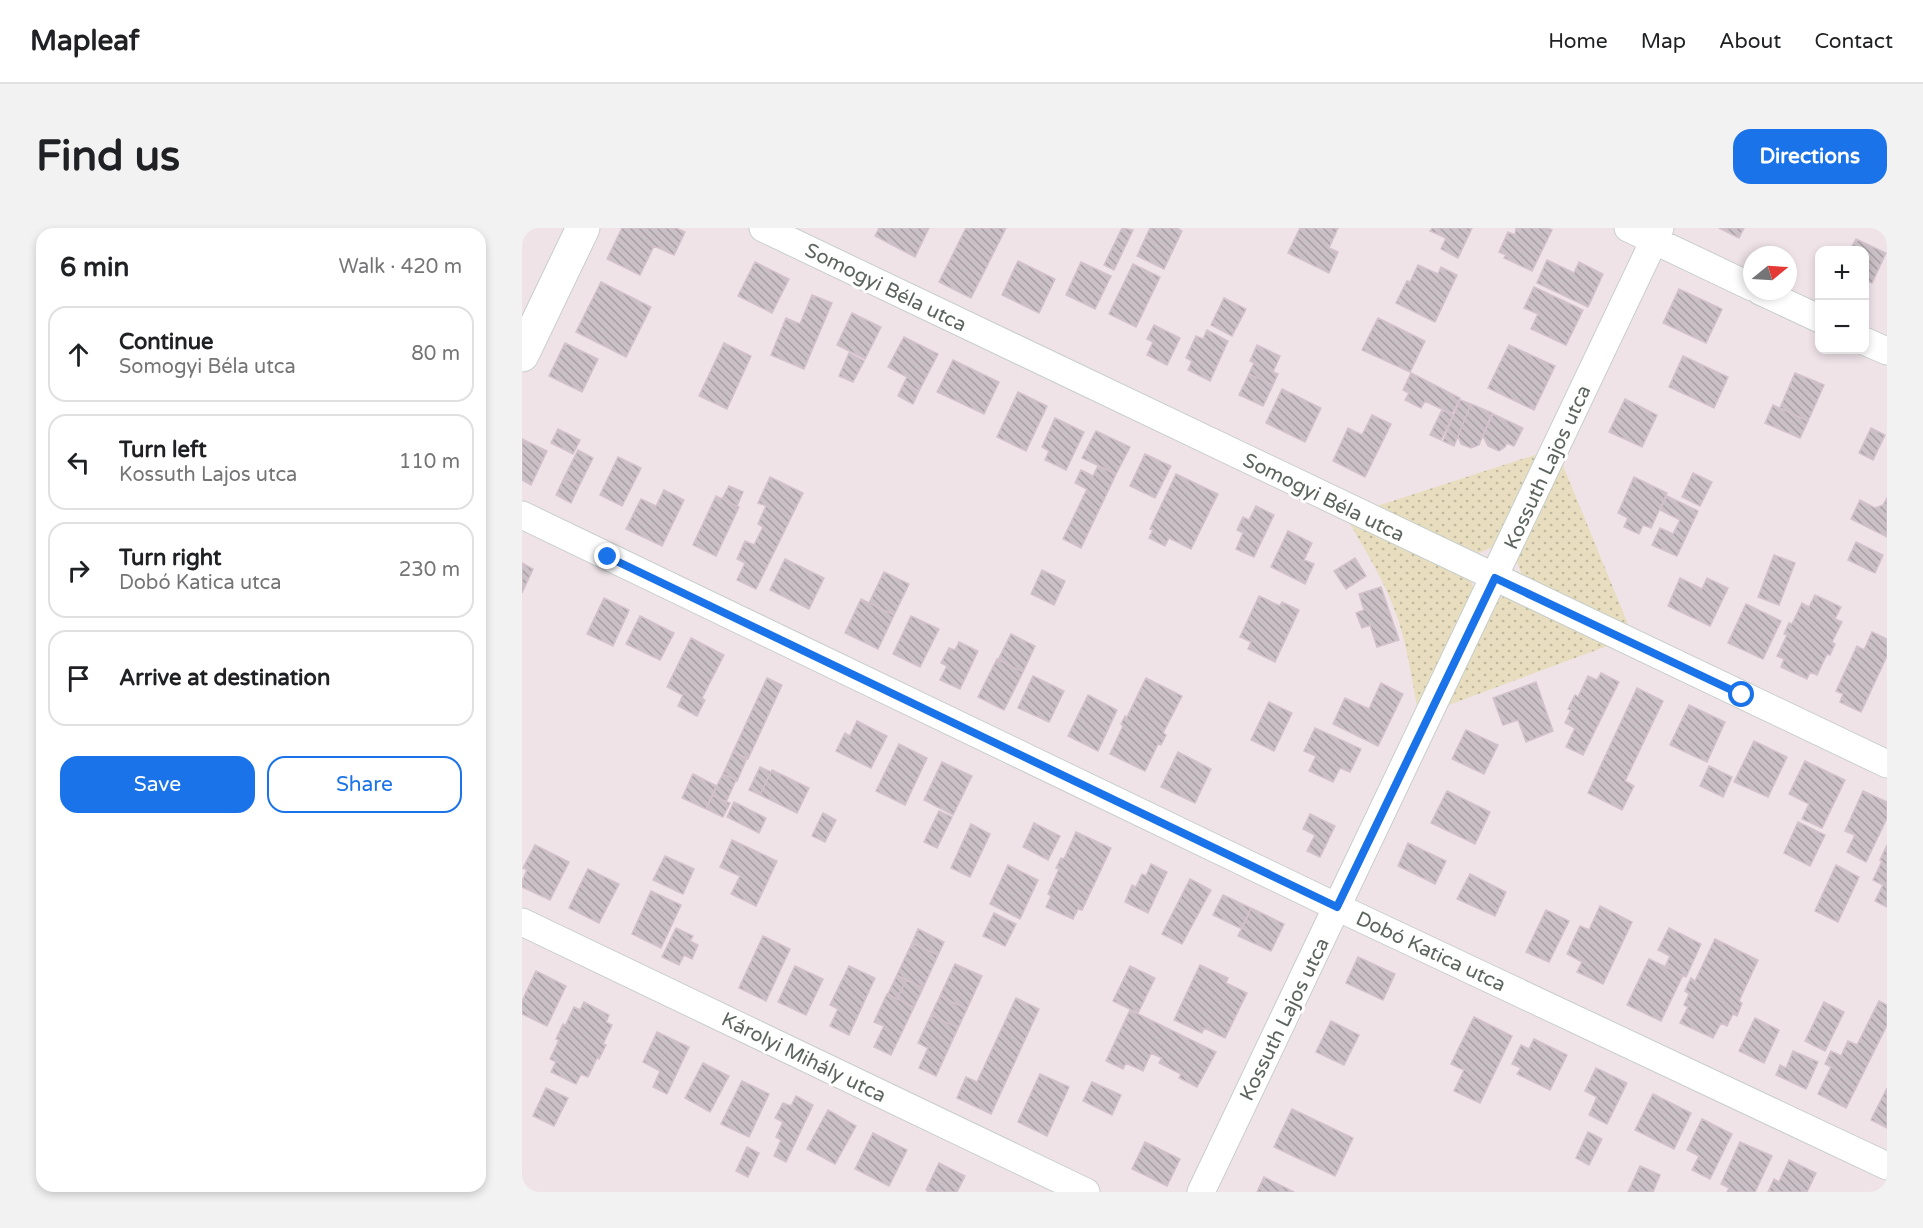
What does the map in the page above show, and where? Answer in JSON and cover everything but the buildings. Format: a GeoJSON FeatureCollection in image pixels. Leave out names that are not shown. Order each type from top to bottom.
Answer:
{"type":"FeatureCollection","features":[{"type":"Feature","properties":{"kind":"street"},"geometry":{"type":"LineString","coordinates":[[522,355],[584,228]]}},
{"type":"Feature","properties":{"kind":"street","name":"Somogyi Béla utca"},"geometry":{"type":"LineString","coordinates":[[763,228],[1887,764]]}},
{"type":"Feature","properties":{"kind":"street"},"geometry":{"type":"LineString","coordinates":[[1628,228],[1657,234],[1743,282]]}},
{"type":"Feature","properties":{"kind":"street","name":"Kossuth Lajos utca"},"geometry":{"type":"LineString","coordinates":[[1201,1192],[1657,234]]}},
{"type":"Feature","properties":{"kind":"street"},"geometry":{"type":"LineString","coordinates":[[1779,300],[1815,317]]}},
{"type":"Feature","properties":{"kind":"street"},"geometry":{"type":"LineString","coordinates":[[1869,342],[1887,351]]}},
{"type":"Feature","properties":{"kind":"street","name":"Dobó Katica utca"},"geometry":{"type":"LineString","coordinates":[[522,515],[1337,907],[1887,1166]]}},
{"type":"Feature","properties":{"kind":"street","name":"Károlyi Mihály utca"},"geometry":{"type":"LineString","coordinates":[[522,922],[1086,1192]]}},
{"type":"Feature","properties":{"kind":"shaded area"},"geometry":{"type":"Polygon","coordinates":[[[1541,453],[1495,546],[1479,553],[1374,507],[1541,453]]]}},
{"type":"Feature","properties":{"kind":"shaded area"},"geometry":{"type":"Polygon","coordinates":[[[1562,463],[1630,629],[1523,578],[1516,559],[1562,463]]]}},
{"type":"Feature","properties":{"kind":"shaded area"},"geometry":{"type":"Polygon","coordinates":[[[1349,522],[1470,578],[1474,589],[1417,707],[1405,644],[1394,608],[1379,575],[1349,522]]]}},
{"type":"Feature","properties":{"kind":"shaded area"},"geometry":{"type":"Polygon","coordinates":[[[1511,594],[1610,645],[1446,706],[1496,600],[1511,594]]]}},
{"type":"Feature","properties":{"kind":"route"},"geometry":{"type":"LineString","coordinates":[[608,557],[1337,907],[1495,578],[1742,695]]}}]}
